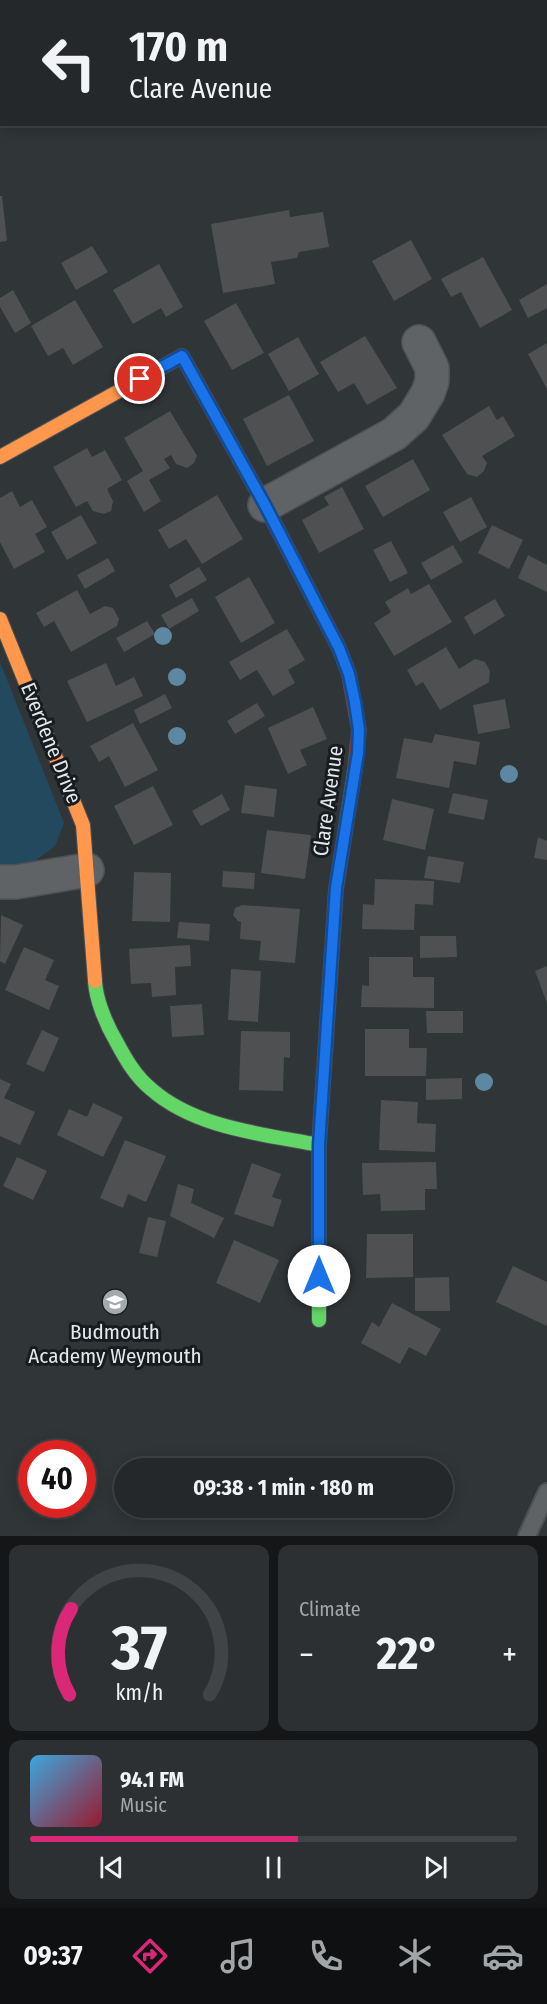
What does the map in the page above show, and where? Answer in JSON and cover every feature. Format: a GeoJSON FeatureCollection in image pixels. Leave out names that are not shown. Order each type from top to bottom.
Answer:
{"type":"FeatureCollection","features":[{"type":"Feature","properties":{"kind":"street"},"geometry":{"type":"LineString","coordinates":[[265,505],[394,434],[414,416],[428,393],[432,381],[432,368],[419,342]]}},
{"type":"Feature","properties":{"kind":"street","name":"Clare Avenue"},"geometry":{"type":"LineString","coordinates":[[0,457],[182,356],[265,505],[339,648],[349,674],[359,730],[358,753],[336,888],[319,1145],[319,1320]]}},
{"type":"Feature","properties":{"kind":"street","name":"Everdene Drive"},"geometry":{"type":"LineString","coordinates":[[0,619],[83,825],[95,986],[111,1034],[136,1074],[151,1090],[190,1115],[214,1124],[319,1145]]}},
{"type":"Feature","properties":{"kind":"street"},"geometry":{"type":"LineString","coordinates":[[0,882],[16,882],[87,870]]}},
{"type":"Feature","properties":{"kind":"lane"},"geometry":{"type":"LineString","coordinates":[[527,1536],[547,1492]]}},
{"type":"Feature","properties":{"kind":"shaded area"},"geometry":{"type":"Polygon","coordinates":[[[0,662],[64,823],[55,846],[28,866],[0,867],[0,662]]]}},
{"type":"Feature","properties":{"kind":"building"},"geometry":{"type":"Polygon","coordinates":[[[0,196],[2,196],[7,241],[0,242],[0,196]]]}},
{"type":"Feature","properties":{"kind":"building"},"geometry":{"type":"Polygon","coordinates":[[[289,210],[290,217],[323,212],[329,247],[299,252],[297,258],[271,262],[275,284],[223,293],[211,224],[289,210]]]}},
{"type":"Feature","properties":{"kind":"building"},"geometry":{"type":"Polygon","coordinates":[[[411,240],[432,279],[394,301],[372,261],[411,240]]]}},
{"type":"Feature","properties":{"kind":"building"},"geometry":{"type":"Polygon","coordinates":[[[92,246],[108,272],[76,290],[61,263],[92,246]]]}},
{"type":"Feature","properties":{"kind":"building"},"geometry":{"type":"Polygon","coordinates":[[[483,257],[512,310],[480,328],[461,292],[451,297],[441,279],[483,257]]]}},
{"type":"Feature","properties":{"kind":"building"},"geometry":{"type":"Polygon","coordinates":[[[159,264],[183,307],[166,317],[161,308],[133,324],[113,290],[159,264]]]}},
{"type":"Feature","properties":{"kind":"building"},"geometry":{"type":"Polygon","coordinates":[[[547,284],[547,308],[528,318],[519,300],[547,284]]]}},
{"type":"Feature","properties":{"kind":"building"},"geometry":{"type":"Polygon","coordinates":[[[13,290],[31,323],[15,333],[0,307],[0,298],[13,290]]]}},
{"type":"Feature","properties":{"kind":"building"},"geometry":{"type":"Polygon","coordinates":[[[75,300],[103,347],[73,365],[63,348],[48,356],[31,326],[75,300]]]}},
{"type":"Feature","properties":{"kind":"building"},"geometry":{"type":"Polygon","coordinates":[[[236,303],[264,353],[232,370],[204,321],[236,303]]]}},
{"type":"Feature","properties":{"kind":"building"},"geometry":{"type":"Polygon","coordinates":[[[365,336],[397,388],[367,405],[354,383],[338,392],[320,362],[365,336]]]}},
{"type":"Feature","properties":{"kind":"building"},"geometry":{"type":"Polygon","coordinates":[[[298,337],[319,374],[289,391],[268,354],[298,337]]]}},
{"type":"Feature","properties":{"kind":"building"},"geometry":{"type":"Polygon","coordinates":[[[547,343],[547,389],[528,354],[547,343]]]}},
{"type":"Feature","properties":{"kind":"building"},"geometry":{"type":"Polygon","coordinates":[[[289,395],[314,441],[267,466],[243,419],[289,395]]]}},
{"type":"Feature","properties":{"kind":"building"},"geometry":{"type":"Polygon","coordinates":[[[489,406],[497,420],[503,416],[515,436],[482,456],[487,463],[484,471],[477,477],[467,474],[442,435],[489,406]]]}},
{"type":"Feature","properties":{"kind":"building"},"geometry":{"type":"Polygon","coordinates":[[[170,411],[197,456],[194,463],[187,468],[176,464],[171,455],[164,459],[170,468],[149,480],[161,501],[144,512],[127,481],[143,471],[124,438],[170,411]]]}},
{"type":"Feature","properties":{"kind":"building"},"geometry":{"type":"Polygon","coordinates":[[[87,448],[92,457],[105,450],[122,480],[107,489],[113,501],[111,511],[104,514],[93,511],[87,501],[76,507],[53,467],[87,448]]]}},
{"type":"Feature","properties":{"kind":"building"},"geometry":{"type":"Polygon","coordinates":[[[413,459],[430,490],[383,517],[365,486],[413,459]]]}},
{"type":"Feature","properties":{"kind":"building"},"geometry":{"type":"Polygon","coordinates":[[[342,487],[364,529],[319,553],[302,520],[329,505],[324,497],[342,487]]]}},
{"type":"Feature","properties":{"kind":"building"},"geometry":{"type":"Polygon","coordinates":[[[12,491],[20,507],[32,500],[47,527],[35,534],[45,552],[14,569],[0,542],[0,498],[12,491]]]}},
{"type":"Feature","properties":{"kind":"building"},"geometry":{"type":"Polygon","coordinates":[[[217,495],[243,539],[202,564],[186,539],[169,549],[158,530],[217,495]]]}},
{"type":"Feature","properties":{"kind":"building"},"geometry":{"type":"Polygon","coordinates":[[[471,497],[487,527],[460,542],[443,512],[471,497]]]}},
{"type":"Feature","properties":{"kind":"building"},"geometry":{"type":"Polygon","coordinates":[[[81,515],[97,543],[67,560],[51,532],[81,515]]]}},
{"type":"Feature","properties":{"kind":"building"},"geometry":{"type":"Polygon","coordinates":[[[492,525],[523,540],[509,569],[478,553],[492,525]]]}},
{"type":"Feature","properties":{"kind":"building"},"geometry":{"type":"Polygon","coordinates":[[[391,541],[408,573],[390,582],[373,550],[391,541]]]}},
{"type":"Feature","properties":{"kind":"building"},"geometry":{"type":"Polygon","coordinates":[[[453,545],[463,562],[431,580],[421,563],[453,545]]]}},
{"type":"Feature","properties":{"kind":"building"},"geometry":{"type":"Polygon","coordinates":[[[528,555],[547,565],[547,592],[518,578],[528,555]]]}},
{"type":"Feature","properties":{"kind":"building"},"geometry":{"type":"Polygon","coordinates":[[[108,558],[115,571],[85,589],[77,575],[108,558]]]}},
{"type":"Feature","properties":{"kind":"building"},"geometry":{"type":"Polygon","coordinates":[[[199,567],[207,580],[176,598],[169,585],[199,567]]]}},
{"type":"Feature","properties":{"kind":"building"},"geometry":{"type":"Polygon","coordinates":[[[249,577],[275,623],[241,643],[215,597],[249,577]]]}},
{"type":"Feature","properties":{"kind":"building"},"geometry":{"type":"Polygon","coordinates":[[[429,584],[452,622],[394,656],[374,623],[391,612],[385,602],[408,588],[411,594],[429,584]]]}},
{"type":"Feature","properties":{"kind":"building"},"geometry":{"type":"Polygon","coordinates":[[[77,590],[90,614],[105,606],[113,608],[119,619],[117,626],[71,652],[54,621],[44,627],[36,613],[77,590]]]}},
{"type":"Feature","properties":{"kind":"building"},"geometry":{"type":"Polygon","coordinates":[[[192,598],[199,611],[169,629],[161,615],[192,598]]]}},
{"type":"Feature","properties":{"kind":"building"},"geometry":{"type":"Polygon","coordinates":[[[495,599],[505,616],[474,635],[464,617],[495,599]]]}},
{"type":"Feature","properties":{"kind":"building"},"geometry":{"type":"Polygon","coordinates":[[[147,621],[155,634],[124,652],[116,638],[147,621]]]}},
{"type":"Feature","properties":{"kind":"building"},"geometry":{"type":"Polygon","coordinates":[[[287,629],[305,660],[288,670],[295,683],[273,696],[257,670],[240,680],[229,662],[287,629]]]}},
{"type":"Feature","properties":{"kind":"building"},"geometry":{"type":"Polygon","coordinates":[[[446,647],[459,669],[475,659],[485,662],[490,671],[489,682],[440,710],[423,682],[416,686],[407,670],[446,647]]]}},
{"type":"Feature","properties":{"kind":"building"},"geometry":{"type":"Polygon","coordinates":[[[106,663],[116,686],[134,677],[143,696],[87,722],[67,681],[106,663]]]}},
{"type":"Feature","properties":{"kind":"building"},"geometry":{"type":"Polygon","coordinates":[[[165,694],[172,708],[140,724],[134,710],[165,694]]]}},
{"type":"Feature","properties":{"kind":"building"},"geometry":{"type":"Polygon","coordinates":[[[505,699],[510,728],[478,734],[473,705],[505,699]]]}},
{"type":"Feature","properties":{"kind":"building"},"geometry":{"type":"Polygon","coordinates":[[[257,703],[265,716],[235,734],[227,721],[257,703]]]}},
{"type":"Feature","properties":{"kind":"building"},"geometry":{"type":"Polygon","coordinates":[[[313,707],[327,739],[300,750],[307,765],[288,774],[268,728],[313,707]]]}},
{"type":"Feature","properties":{"kind":"building"},"geometry":{"type":"Polygon","coordinates":[[[133,723],[158,770],[125,787],[109,756],[99,762],[90,746],[133,723]]]}},
{"type":"Feature","properties":{"kind":"building"},"geometry":{"type":"Polygon","coordinates":[[[435,734],[480,742],[476,765],[454,761],[449,788],[396,778],[404,738],[432,743],[435,734]]]}},
{"type":"Feature","properties":{"kind":"building"},"geometry":{"type":"Polygon","coordinates":[[[245,785],[277,789],[274,817],[241,813],[245,785]]]}},
{"type":"Feature","properties":{"kind":"building"},"geometry":{"type":"Polygon","coordinates":[[[153,786],[173,825],[134,845],[114,806],[153,786]]]}},
{"type":"Feature","properties":{"kind":"building"},"geometry":{"type":"Polygon","coordinates":[[[453,793],[488,800],[484,820],[448,813],[453,793]]]}},
{"type":"Feature","properties":{"kind":"building"},"geometry":{"type":"Polygon","coordinates":[[[222,794],[230,810],[201,826],[192,811],[222,794]]]}},
{"type":"Feature","properties":{"kind":"building"},"geometry":{"type":"Polygon","coordinates":[[[392,799],[434,809],[425,850],[383,840],[392,799]]]}},
{"type":"Feature","properties":{"kind":"building"},"geometry":{"type":"Polygon","coordinates":[[[267,830],[311,835],[305,879],[261,873],[267,830]]]}},
{"type":"Feature","properties":{"kind":"building"},"geometry":{"type":"Polygon","coordinates":[[[538,837],[547,841],[547,860],[534,858],[538,837]]]}},
{"type":"Feature","properties":{"kind":"building"},"geometry":{"type":"Polygon","coordinates":[[[428,856],[464,862],[460,883],[424,878],[428,856]]]}},
{"type":"Feature","properties":{"kind":"building"},"geometry":{"type":"Polygon","coordinates":[[[223,871],[255,873],[254,889],[222,887],[223,871]]]}},
{"type":"Feature","properties":{"kind":"building"},"geometry":{"type":"Polygon","coordinates":[[[134,872],[171,873],[170,922],[132,921],[134,872]]]}},
{"type":"Feature","properties":{"kind":"building"},"geometry":{"type":"Polygon","coordinates":[[[375,879],[434,881],[433,905],[415,904],[414,930],[362,929],[363,904],[374,905],[375,879]]]}},
{"type":"Feature","properties":{"kind":"building"},"geometry":{"type":"Polygon","coordinates":[[[242,905],[300,909],[295,963],[259,960],[261,941],[240,939],[241,922],[233,915],[235,908],[242,905]]]}},
{"type":"Feature","properties":{"kind":"building"},"geometry":{"type":"Polygon","coordinates":[[[1,915],[23,925],[5,964],[0,961],[1,915]]]}},
{"type":"Feature","properties":{"kind":"building"},"geometry":{"type":"Polygon","coordinates":[[[179,922],[210,924],[209,941],[177,938],[179,922]]]}},
{"type":"Feature","properties":{"kind":"building"},"geometry":{"type":"Polygon","coordinates":[[[420,936],[456,936],[457,957],[420,958],[420,936]]]}},
{"type":"Feature","properties":{"kind":"building"},"geometry":{"type":"Polygon","coordinates":[[[190,945],[191,966],[175,967],[176,995],[152,997],[151,983],[131,984],[129,949],[190,945]]]}},
{"type":"Feature","properties":{"kind":"building"},"geometry":{"type":"Polygon","coordinates":[[[24,947],[54,960],[45,980],[59,986],[49,1010],[5,990],[24,947]]]}},
{"type":"Feature","properties":{"kind":"building"},"geometry":{"type":"Polygon","coordinates":[[[369,957],[413,957],[413,977],[434,977],[434,1008],[361,1007],[362,985],[369,986],[369,957]]]}},
{"type":"Feature","properties":{"kind":"building"},"geometry":{"type":"Polygon","coordinates":[[[547,966],[547,1003],[535,971],[547,966]]]}},
{"type":"Feature","properties":{"kind":"building"},"geometry":{"type":"Polygon","coordinates":[[[231,969],[261,971],[258,1022],[228,1020],[231,969]]]}},
{"type":"Feature","properties":{"kind":"building"},"geometry":{"type":"Polygon","coordinates":[[[202,1004],[204,1035],[172,1037],[170,1006],[202,1004]]]}},
{"type":"Feature","properties":{"kind":"building"},"geometry":{"type":"Polygon","coordinates":[[[426,1011],[463,1011],[463,1033],[427,1033],[426,1011]]]}},
{"type":"Feature","properties":{"kind":"building"},"geometry":{"type":"Polygon","coordinates":[[[365,1029],[409,1029],[409,1048],[427,1048],[426,1076],[365,1076],[365,1029]]]}},
{"type":"Feature","properties":{"kind":"building"},"geometry":{"type":"Polygon","coordinates":[[[42,1030],[59,1038],[44,1072],[26,1064],[42,1030]]]}},
{"type":"Feature","properties":{"kind":"building"},"geometry":{"type":"Polygon","coordinates":[[[241,1031],[290,1032],[290,1058],[284,1057],[283,1091],[239,1090],[241,1031]]]}},
{"type":"Feature","properties":{"kind":"building"},"geometry":{"type":"Polygon","coordinates":[[[462,1078],[462,1099],[426,1100],[426,1079],[462,1078]]]}},
{"type":"Feature","properties":{"kind":"building"},"geometry":{"type":"Polygon","coordinates":[[[0,1079],[11,1084],[4,1098],[35,1112],[20,1145],[0,1136],[0,1079]]]}},
{"type":"Feature","properties":{"kind":"building"},"geometry":{"type":"Polygon","coordinates":[[[381,1100],[418,1102],[417,1123],[436,1124],[435,1152],[379,1150],[381,1100]]]}},
{"type":"Feature","properties":{"kind":"building"},"geometry":{"type":"Polygon","coordinates":[[[93,1103],[123,1117],[103,1157],[57,1135],[69,1109],[87,1117],[93,1103]]]}},
{"type":"Feature","properties":{"kind":"building"},"geometry":{"type":"Polygon","coordinates":[[[125,1140],[166,1156],[146,1202],[128,1194],[123,1208],[100,1198],[125,1140]]]}},
{"type":"Feature","properties":{"kind":"building"},"geometry":{"type":"Polygon","coordinates":[[[17,1157],[47,1171],[33,1200],[3,1186],[17,1157]]]}},
{"type":"Feature","properties":{"kind":"building"},"geometry":{"type":"Polygon","coordinates":[[[436,1162],[437,1189],[425,1189],[425,1210],[381,1211],[380,1194],[363,1195],[362,1163],[436,1162]]]}},
{"type":"Feature","properties":{"kind":"building"},"geometry":{"type":"Polygon","coordinates":[[[252,1163],[281,1174],[272,1197],[282,1200],[273,1227],[234,1214],[252,1163]]]}},
{"type":"Feature","properties":{"kind":"building"},"geometry":{"type":"Polygon","coordinates":[[[178,1184],[194,1189],[191,1203],[224,1218],[214,1238],[170,1216],[178,1184]]]}},
{"type":"Feature","properties":{"kind":"building"},"geometry":{"type":"Polygon","coordinates":[[[148,1217],[166,1221],[157,1257],[139,1253],[148,1217]]]}},
{"type":"Feature","properties":{"kind":"building"},"geometry":{"type":"Polygon","coordinates":[[[367,1234],[413,1234],[413,1277],[366,1278],[367,1234]]]}},
{"type":"Feature","properties":{"kind":"building"},"geometry":{"type":"Polygon","coordinates":[[[234,1240],[279,1260],[260,1303],[216,1283],[234,1240]]]}},
{"type":"Feature","properties":{"kind":"building"},"geometry":{"type":"Polygon","coordinates":[[[513,1266],[547,1282],[547,1326],[496,1302],[513,1266]]]}},
{"type":"Feature","properties":{"kind":"building"},"geometry":{"type":"Polygon","coordinates":[[[449,1277],[450,1311],[415,1311],[415,1278],[449,1277]]]}},
{"type":"Feature","properties":{"kind":"building"},"geometry":{"type":"Polygon","coordinates":[[[392,1303],[441,1329],[426,1356],[409,1347],[400,1364],[361,1343],[372,1322],[379,1327],[392,1303]]]}},
{"type":"Feature","properties":{"kind":"traffic: fast"},"geometry":{"type":"LineString","coordinates":[[319,1320],[319,1145],[336,889],[355,769]]}},
{"type":"Feature","properties":{"kind":"traffic: fast"},"geometry":{"type":"LineString","coordinates":[[95,981],[99,1004],[112,1034],[135,1073],[151,1089],[188,1113],[209,1121],[253,1133],[319,1145]]}},
{"type":"Feature","properties":{"kind":"traffic: slow"},"geometry":{"type":"LineString","coordinates":[[0,457],[182,356],[206,399]]}},
{"type":"Feature","properties":{"kind":"traffic: slow"},"geometry":{"type":"LineString","coordinates":[[0,619],[83,825],[95,981]]}},
{"type":"Feature","properties":{"kind":"traffic: jam"},"geometry":{"type":"LineString","coordinates":[[206,399],[265,505],[339,648],[349,674],[359,730],[355,769]]}},
{"type":"Feature","properties":{"kind":"place","name":"Budmouth Academy Weymouth"},"geometry":{"type":"Point","coordinates":[115,1302]}},
{"type":"Feature","properties":{"kind":"route"},"geometry":{"type":"LineString","coordinates":[[140,379],[182,356],[265,505],[339,648],[349,674],[355,702],[359,730],[358,753],[336,888],[319,1145],[319,1276]]}}]}
